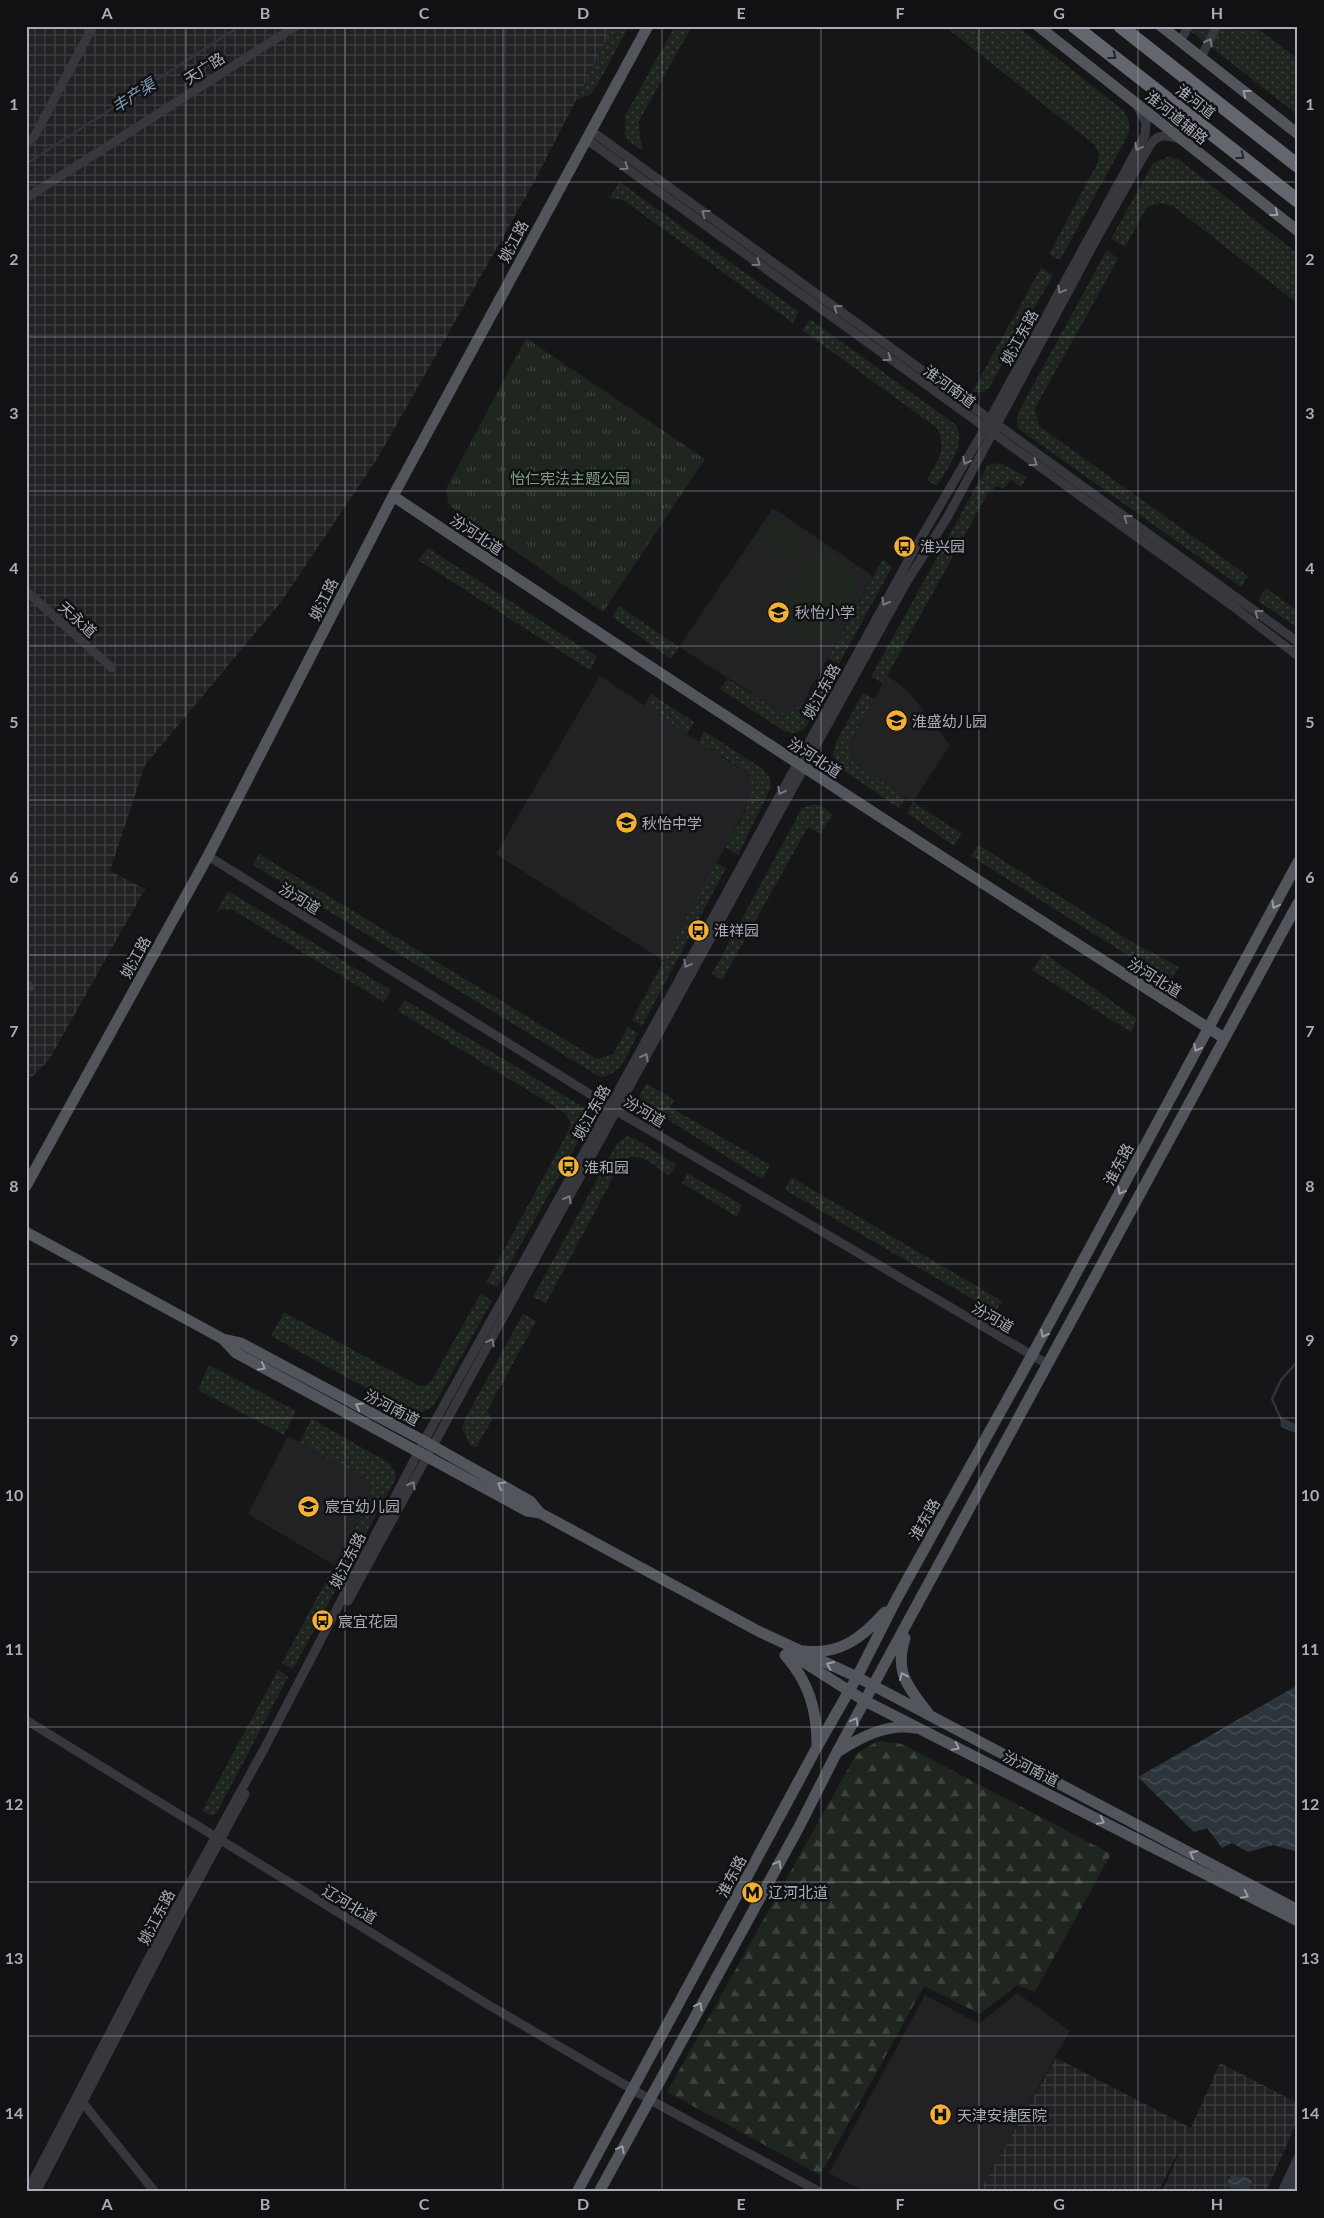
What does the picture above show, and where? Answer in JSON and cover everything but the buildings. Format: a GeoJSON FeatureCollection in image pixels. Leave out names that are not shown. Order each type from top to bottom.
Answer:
{"type":"FeatureCollection","features":[{"type":"Feature","properties":{"kind":"highway","name":"淮河道"},"geometry":{"type":"LineString","coordinates":[[1074,26],[1298,201]]}},
{"type":"Feature","properties":{"kind":"highway","name":"淮河道"},"geometry":{"type":"LineString","coordinates":[[1120,26],[1298,166]]}},
{"type":"Feature","properties":{"kind":"main road","name":"姚江路"},"geometry":{"type":"LineString","coordinates":[[26,1186],[208,856],[394,496],[648,26]]}},
{"type":"Feature","properties":{"kind":"main road","name":"淮河道辅路"},"geometry":{"type":"LineString","coordinates":[[1038,26],[1298,231]]}},
{"type":"Feature","properties":{"kind":"main road"},"geometry":{"type":"LineString","coordinates":[[1161,26],[1298,134]]}},
{"type":"Feature","properties":{"kind":"main road","name":"汾河北道"},"geometry":{"type":"LineString","coordinates":[[394,496],[800,765],[1160,999],[1224,1038]]}},
{"type":"Feature","properties":{"kind":"main road","name":"淮东路"},"geometry":{"type":"LineString","coordinates":[[577,2192],[817,1747],[849,1692],[896,1600],[1032,1356],[1298,862]]}},
{"type":"Feature","properties":{"kind":"main road"},"geometry":{"type":"LineString","coordinates":[[598,2192],[648,2098],[799,1827],[837,1752],[910,1621],[1298,902]]}},
{"type":"Feature","properties":{"kind":"main road","name":"汾河南道"},"geometry":{"type":"LineString","coordinates":[[26,1232],[223,1339],[241,1343],[429,1444],[530,1501],[540,1512],[758,1631],[857,1677],[1298,1910]]}},
{"type":"Feature","properties":{"kind":"main road","name":"汾河南道"},"geometry":{"type":"LineString","coordinates":[[223,1339],[236,1353],[422,1455],[527,1511],[540,1512]]}},
{"type":"Feature","properties":{"kind":"main road"},"geometry":{"type":"LineString","coordinates":[[798,1651],[824,1651],[851,1643],[876,1623],[896,1600]]}},
{"type":"Feature","properties":{"kind":"main road"},"geometry":{"type":"LineString","coordinates":[[910,1621],[902,1646],[900,1668],[911,1690],[931,1716]]}},
{"type":"Feature","properties":{"kind":"main road","name":"汾河南道"},"geometry":{"type":"LineString","coordinates":[[758,1631],[778,1646],[865,1701],[1298,1922]]}},
{"type":"Feature","properties":{"kind":"main road"},"geometry":{"type":"LineString","coordinates":[[778,1646],[795,1666],[809,1691],[817,1720],[817,1747]]}},
{"type":"Feature","properties":{"kind":"main road"},"geometry":{"type":"LineString","coordinates":[[837,1752],[872,1732],[907,1727],[924,1730]]}},
{"type":"Feature","properties":{"kind":"street"},"geometry":{"type":"LineString","coordinates":[[26,142],[34,137],[93,26]]}},
{"type":"Feature","properties":{"kind":"street","name":"天广路"},"geometry":{"type":"LineString","coordinates":[[26,198],[296,26]]}},
{"type":"Feature","properties":{"kind":"street"},"geometry":{"type":"LineString","coordinates":[[1180,41],[1189,26]]}},
{"type":"Feature","properties":{"kind":"street"},"geometry":{"type":"LineString","coordinates":[[1200,57],[1217,26]]}},
{"type":"Feature","properties":{"kind":"street","name":"姚江东路"},"geometry":{"type":"LineString","coordinates":[[26,2192],[80,2099],[263,1751],[422,1455],[614,1109],[914,550],[985,428],[1145,135],[1146,123],[1136,103]]}},
{"type":"Feature","properties":{"kind":"street","name":"淮河南道"},"geometry":{"type":"LineString","coordinates":[[588,134],[990,419],[1298,642]]}},
{"type":"Feature","properties":{"kind":"street","name":"淮河南道"},"geometry":{"type":"LineString","coordinates":[[588,134],[993,434],[1298,656]]}},
{"type":"Feature","properties":{"kind":"street","name":"姚江东路"},"geometry":{"type":"LineString","coordinates":[[800,765],[906,583],[948,516],[1098,236],[1152,141],[1162,135],[1181,140]]}},
{"type":"Feature","properties":{"kind":"street","name":"天永道"},"geometry":{"type":"LineString","coordinates":[[26,591],[112,668]]}},
{"type":"Feature","properties":{"kind":"street","name":"汾河道"},"geometry":{"type":"LineString","coordinates":[[208,856],[614,1109],[1047,1364]]}},
{"type":"Feature","properties":{"kind":"street","name":"辽河北道"},"geometry":{"type":"LineString","coordinates":[[26,1720],[487,2004],[632,2089],[820,2192]]}},
{"type":"Feature","properties":{"kind":"street"},"geometry":{"type":"LineString","coordinates":[[80,2099],[155,2192]]}},
{"type":"Feature","properties":{"kind":"street","name":"姚江东路"},"geometry":{"type":"LineString","coordinates":[[36,2192],[80,2099]]}},
{"type":"Feature","properties":{"kind":"street"},"geometry":{"type":"LineString","coordinates":[[1282,2192],[1298,2158]]}},
{"type":"Feature","properties":{"kind":"street"},"geometry":{"type":"LineString","coordinates":[[1292,2192],[1298,2178]]}},
{"type":"Feature","properties":{"kind":"shaded area"},"geometry":{"type":"Polygon","coordinates":[[[26,26],[614,26],[533,184],[377,459],[281,602],[145,765],[110,871],[145,889],[49,1060],[26,1083],[26,26]]]}},
{"type":"Feature","properties":{"kind":"shaded area","name":"秋怡小学"},"geometry":{"type":"Polygon","coordinates":[[[773,508],[873,576],[800,708],[790,713],[783,713],[679,647],[773,508]]]}},
{"type":"Feature","properties":{"kind":"shaded area","name":"淮盛幼儿园"},"geometry":{"type":"Polygon","coordinates":[[[887,675],[908,691],[950,745],[913,802],[854,763],[849,750],[851,742],[887,675]]]}},
{"type":"Feature","properties":{"kind":"shaded area","name":"秋怡中学"},"geometry":{"type":"Polygon","coordinates":[[[600,676],[746,773],[751,782],[751,799],[664,961],[496,854],[600,676]]]}},
{"type":"Feature","properties":{"kind":"shaded area","name":"宸宜幼儿园"},"geometry":{"type":"Polygon","coordinates":[[[288,1436],[365,1478],[370,1488],[370,1499],[334,1565],[248,1514],[288,1436]]]}},
{"type":"Feature","properties":{"kind":"shaded area","name":"天津安捷医院"},"geometry":{"type":"Polygon","coordinates":[[[1017,1993],[1070,2031],[979,2192],[865,2192],[829,2173],[925,1995],[979,2024],[1017,1993]]]}},
{"type":"Feature","properties":{"kind":"shaded area"},"geometry":{"type":"Polygon","coordinates":[[[1056,2058],[1191,2128],[1220,2063],[1298,2103],[1298,2119],[1266,2192],[1162,2192],[1184,2141],[1158,2192],[979,2192],[1056,2058]]]}},
{"type":"Feature","properties":{"kind":"green space"},"geometry":{"type":"Polygon","coordinates":[[[613,26],[629,26],[595,89],[588,96],[577,99],[613,26]]]}},
{"type":"Feature","properties":{"kind":"green space"},"geometry":{"type":"Polygon","coordinates":[[[675,26],[692,26],[639,121],[643,151],[630,142],[625,135],[625,116],[675,26]]]}},
{"type":"Feature","properties":{"kind":"green space"},"geometry":{"type":"Polygon","coordinates":[[[944,26],[1017,26],[1124,111],[1129,121],[1129,133],[1060,260],[1049,254],[1098,162],[1099,154],[1095,145],[944,26]]]}},
{"type":"Feature","properties":{"kind":"green space"},"geometry":{"type":"Polygon","coordinates":[[[1184,26],[1254,26],[1298,59],[1298,115],[1184,26]]]}},
{"type":"Feature","properties":{"kind":"green space"},"geometry":{"type":"Polygon","coordinates":[[[1168,157],[1178,159],[1298,254],[1298,304],[1173,206],[1160,203],[1147,207],[1125,247],[1111,239],[1153,163],[1168,157]]]}},
{"type":"Feature","properties":{"kind":"green space"},"geometry":{"type":"Polygon","coordinates":[[[620,182],[799,312],[793,323],[623,200],[609,198],[620,182]]]}},
{"type":"Feature","properties":{"kind":"green space"},"geometry":{"type":"Polygon","coordinates":[[[1107,250],[1118,259],[1035,408],[1039,426],[1248,576],[1241,587],[1019,429],[1017,423],[1018,413],[1107,250]]]}},
{"type":"Feature","properties":{"kind":"green space"},"geometry":{"type":"Polygon","coordinates":[[[1041,268],[1053,275],[989,388],[982,392],[972,392],[1041,268]]]}},
{"type":"Feature","properties":{"kind":"green space"},"geometry":{"type":"Polygon","coordinates":[[[810,319],[956,425],[959,433],[957,449],[937,486],[927,480],[940,455],[941,443],[937,428],[802,330],[810,319]]]}},
{"type":"Feature","properties":{"kind":"green space","name":"怡仁宪法主题公园"},"geometry":{"type":"Polygon","coordinates":[[[526,338],[705,459],[603,612],[455,510],[448,502],[446,489],[526,338]]]}},
{"type":"Feature","properties":{"kind":"green space"},"geometry":{"type":"Polygon","coordinates":[[[1000,463],[1027,477],[1021,487],[1011,480],[1003,489],[998,486],[988,493],[883,683],[871,677],[988,465],[1000,463]]]}},
{"type":"Feature","properties":{"kind":"green space"},"geometry":{"type":"Polygon","coordinates":[[[775,516],[789,526],[771,554],[756,544],[775,516]]]}},
{"type":"Feature","properties":{"kind":"green space"},"geometry":{"type":"Polygon","coordinates":[[[793,528],[808,538],[789,567],[774,557],[793,528]]]}},
{"type":"Feature","properties":{"kind":"green space"},"geometry":{"type":"Polygon","coordinates":[[[818,543],[825,548],[820,556],[836,557],[852,568],[856,575],[857,589],[834,631],[828,636],[810,640],[799,637],[789,631],[782,614],[776,622],[768,617],[818,543]]]}},
{"type":"Feature","properties":{"kind":"green space"},"geometry":{"type":"Polygon","coordinates":[[[428,548],[597,657],[590,670],[418,560],[428,548]]]}},
{"type":"Feature","properties":{"kind":"green space"},"geometry":{"type":"Polygon","coordinates":[[[883,559],[892,567],[839,664],[828,658],[883,559]]]}},
{"type":"Feature","properties":{"kind":"green space"},"geometry":{"type":"Polygon","coordinates":[[[1266,588],[1298,611],[1298,628],[1258,601],[1266,588]]]}},
{"type":"Feature","properties":{"kind":"green space"},"geometry":{"type":"Polygon","coordinates":[[[619,606],[679,647],[671,659],[612,617],[619,606]]]}},
{"type":"Feature","properties":{"kind":"green space"},"geometry":{"type":"Polygon","coordinates":[[[824,666],[835,673],[805,729],[797,732],[790,733],[784,731],[720,689],[727,679],[783,713],[798,708],[813,689],[824,666]]]}},
{"type":"Feature","properties":{"kind":"green space"},"geometry":{"type":"Polygon","coordinates":[[[863,693],[874,699],[851,742],[849,750],[854,763],[906,797],[899,808],[840,768],[833,754],[835,744],[863,693]]]}},
{"type":"Feature","properties":{"kind":"green space"},"geometry":{"type":"Polygon","coordinates":[[[651,694],[694,722],[687,734],[644,705],[651,694]]]}},
{"type":"Feature","properties":{"kind":"green space"},"geometry":{"type":"Polygon","coordinates":[[[704,731],[763,769],[770,778],[771,787],[738,855],[725,847],[746,810],[750,799],[750,780],[740,768],[699,742],[704,731]]]}},
{"type":"Feature","properties":{"kind":"green space"},"geometry":{"type":"Polygon","coordinates":[[[913,802],[962,834],[954,846],[907,813],[913,802]]]}},
{"type":"Feature","properties":{"kind":"green space"},"geometry":{"type":"Polygon","coordinates":[[[820,805],[833,815],[820,834],[808,827],[722,980],[712,974],[802,808],[820,805]]]}},
{"type":"Feature","properties":{"kind":"green space"},"geometry":{"type":"Polygon","coordinates":[[[979,845],[1128,940],[1179,967],[1170,982],[971,856],[979,845]]]}},
{"type":"Feature","properties":{"kind":"green space"},"geometry":{"type":"Polygon","coordinates":[[[259,854],[597,1059],[613,1054],[628,1027],[638,1033],[628,1054],[614,1072],[608,1076],[600,1077],[253,865],[259,854]]]}},
{"type":"Feature","properties":{"kind":"green space"},"geometry":{"type":"Polygon","coordinates":[[[716,863],[726,868],[642,1026],[632,1020],[716,863]]]}},
{"type":"Feature","properties":{"kind":"green space"},"geometry":{"type":"Polygon","coordinates":[[[228,891],[391,990],[384,1002],[233,910],[222,909],[215,914],[228,891]]]}},
{"type":"Feature","properties":{"kind":"green space"},"geometry":{"type":"Polygon","coordinates":[[[1044,953],[1137,1019],[1131,1032],[1032,970],[1044,953]]]}},
{"type":"Feature","properties":{"kind":"green space"},"geometry":{"type":"Polygon","coordinates":[[[405,1000],[585,1108],[588,1117],[588,1124],[497,1287],[486,1283],[569,1130],[570,1121],[565,1113],[398,1011],[405,1000]]]}},
{"type":"Feature","properties":{"kind":"green space"},"geometry":{"type":"Polygon","coordinates":[[[646,1083],[674,1100],[670,1107],[770,1165],[762,1179],[643,1104],[639,1098],[646,1083]]]}},
{"type":"Feature","properties":{"kind":"green space"},"geometry":{"type":"Polygon","coordinates":[[[627,1136],[636,1139],[676,1165],[669,1176],[640,1158],[628,1158],[622,1161],[546,1303],[533,1297],[616,1145],[627,1136]]]}},
{"type":"Feature","properties":{"kind":"green space"},"geometry":{"type":"Polygon","coordinates":[[[687,1173],[742,1205],[737,1217],[682,1183],[687,1173]]]}},
{"type":"Feature","properties":{"kind":"green space"},"geometry":{"type":"Polygon","coordinates":[[[791,1177],[1002,1301],[995,1312],[785,1190],[791,1177]]]}},
{"type":"Feature","properties":{"kind":"green space"},"geometry":{"type":"Polygon","coordinates":[[[481,1293],[492,1301],[434,1405],[422,1412],[412,1413],[271,1336],[284,1312],[419,1386],[427,1385],[432,1380],[481,1293]]]}},
{"type":"Feature","properties":{"kind":"green space"},"geometry":{"type":"Polygon","coordinates":[[[523,1314],[536,1321],[487,1411],[492,1420],[476,1447],[471,1446],[462,1428],[465,1419],[523,1314]]]}},
{"type":"Feature","properties":{"kind":"green space"},"geometry":{"type":"Polygon","coordinates":[[[209,1365],[296,1411],[284,1435],[198,1390],[209,1365]]]}},
{"type":"Feature","properties":{"kind":"green space"},"geometry":{"type":"Polygon","coordinates":[[[312,1419],[389,1463],[395,1471],[396,1478],[293,1669],[282,1663],[370,1499],[370,1488],[365,1478],[299,1442],[312,1419]]]}},
{"type":"Feature","properties":{"kind":"green space"},"geometry":{"type":"Polygon","coordinates":[[[278,1670],[288,1677],[216,1814],[210,1815],[202,1811],[278,1670]]]}},
{"type":"Feature","properties":{"kind":"green space"},"geometry":{"type":"Polygon","coordinates":[[[878,1741],[902,1744],[1111,1854],[1035,1992],[1017,1985],[980,2014],[924,1986],[820,2175],[667,2092],[853,1760],[859,1752],[878,1741]]]}},
{"type":"Feature","properties":{"kind":"water"},"geometry":{"type":"Polygon","coordinates":[[[1280,1417],[1298,1425],[1298,1434],[1281,1427],[1280,1417]]]}},
{"type":"Feature","properties":{"kind":"water"},"geometry":{"type":"Polygon","coordinates":[[[1298,1685],[1298,1852],[1273,1845],[1248,1852],[1232,1843],[1222,1848],[1207,1828],[1194,1832],[1138,1777],[1298,1685]]]}},
{"type":"Feature","properties":{"kind":"water"},"geometry":{"type":"Polygon","coordinates":[[[1231,2176],[1246,2177],[1252,2181],[1249,2192],[1239,2192],[1230,2188],[1227,2182],[1231,2176]]]}},
{"type":"Feature","properties":{"kind":"waterway","name":"丰产渠"},"geometry":{"type":"LineString","coordinates":[[26,164],[240,26]]}},
{"type":"Feature","properties":{"kind":"waterway"},"geometry":{"type":"LineString","coordinates":[[1280,1417],[1272,1399],[1281,1380],[1298,1361]]}},
{"type":"Feature","properties":{"kind":"place","name":"淮兴园"},"geometry":{"type":"Point","coordinates":[904,546]}},
{"type":"Feature","properties":{"kind":"place","name":"秋怡小学"},"geometry":{"type":"Point","coordinates":[779,612]}},
{"type":"Feature","properties":{"kind":"place","name":"淮盛幼儿园"},"geometry":{"type":"Point","coordinates":[896,721]}},
{"type":"Feature","properties":{"kind":"place","name":"秋怡中学"},"geometry":{"type":"Point","coordinates":[626,823]}},
{"type":"Feature","properties":{"kind":"place","name":"淮祥园"},"geometry":{"type":"Point","coordinates":[698,930]}},
{"type":"Feature","properties":{"kind":"place","name":"淮和园"},"geometry":{"type":"Point","coordinates":[568,1167]}},
{"type":"Feature","properties":{"kind":"place","name":"宸宜幼儿园"},"geometry":{"type":"Point","coordinates":[309,1506]}},
{"type":"Feature","properties":{"kind":"place","name":"宸宜花园"},"geometry":{"type":"Point","coordinates":[322,1621]}},
{"type":"Feature","properties":{"kind":"place","name":"辽河北道"},"geometry":{"type":"Point","coordinates":[752,1892]}},
{"type":"Feature","properties":{"kind":"place","name":"天津安捷医院"},"geometry":{"type":"Point","coordinates":[941,2115]}}]}
